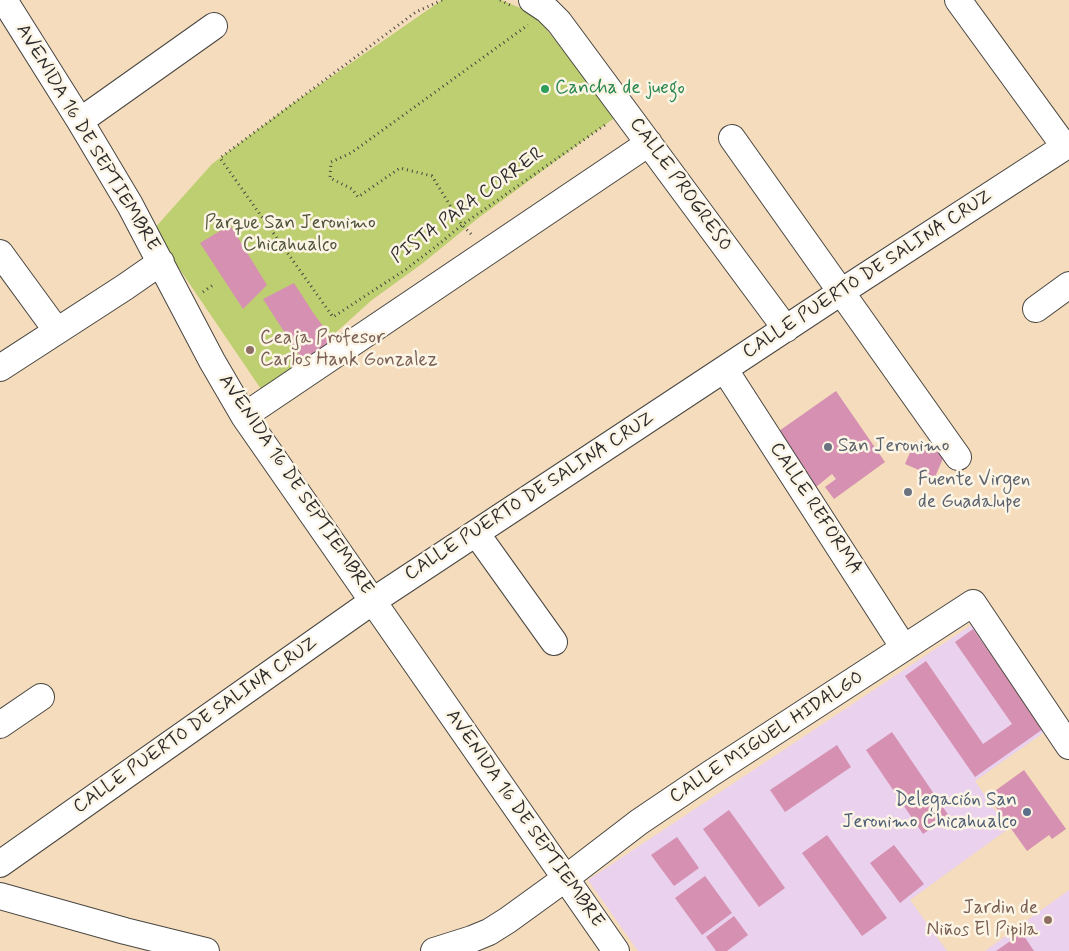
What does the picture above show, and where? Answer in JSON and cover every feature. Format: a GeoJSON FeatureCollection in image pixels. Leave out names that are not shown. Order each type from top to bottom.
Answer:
{"type":"FeatureCollection","features":[{"type":"Feature","properties":{"kind":"street","name":"AVENIDA 16 DE SEPTIEMBRE"},"geometry":{"type":"LineString","coordinates":[[4,0],[130,205],[212,361],[244,416],[616,951]]}},
{"type":"Feature","properties":{"kind":"street","name":"CALLE PROGRESO"},"geometry":{"type":"LineString","coordinates":[[532,0],[547,10],[559,22],[786,329]]}},
{"type":"Feature","properties":{"kind":"street"},"geometry":{"type":"LineString","coordinates":[[958,0],[1067,146]]}},
{"type":"Feature","properties":{"kind":"street"},"geometry":{"type":"LineString","coordinates":[[80,121],[214,26]]}},
{"type":"Feature","properties":{"kind":"street"},"geometry":{"type":"LineString","coordinates":[[732,138],[958,457]]}},
{"type":"Feature","properties":{"kind":"street"},"geometry":{"type":"LineString","coordinates":[[244,416],[649,144]]}},
{"type":"Feature","properties":{"kind":"street","name":"CALLE PUERTO DE SALINA CRUZ"},"geometry":{"type":"LineString","coordinates":[[0,864],[373,601],[841,292],[1067,146]]}},
{"type":"Feature","properties":{"kind":"street"},"geometry":{"type":"LineString","coordinates":[[0,253],[57,331]]}},
{"type":"Feature","properties":{"kind":"street"},"geometry":{"type":"LineString","coordinates":[[0,368],[161,262]]}},
{"type":"Feature","properties":{"kind":"street"},"geometry":{"type":"LineString","coordinates":[[1036,309],[1069,285]]}},
{"type":"Feature","properties":{"kind":"street","name":"CALLE REFORMA"},"geometry":{"type":"LineString","coordinates":[[724,370],[904,648]]}},
{"type":"Feature","properties":{"kind":"street"},"geometry":{"type":"LineString","coordinates":[[476,533],[554,642]]}},
{"type":"Feature","properties":{"kind":"street","name":"CALLE MIGUEL HIDALGO"},"geometry":{"type":"LineString","coordinates":[[434,951],[489,932],[566,878],[647,817],[710,774],[973,603],[1066,734]]}},
{"type":"Feature","properties":{"kind":"street"},"geometry":{"type":"LineString","coordinates":[[0,726],[41,697]]}},
{"type":"Feature","properties":{"kind":"street"},"geometry":{"type":"LineString","coordinates":[[0,896],[125,941],[206,951]]}},
{"type":"Feature","properties":{"kind":"path","name":"PISTA PARA CORRER"},"geometry":{"type":"LineString","coordinates":[[442,0],[416,12],[220,158],[333,318],[405,270],[462,224],[609,122]]}},
{"type":"Feature","properties":{"kind":"path"},"geometry":{"type":"LineString","coordinates":[[487,252],[462,224],[432,176],[400,168],[358,197],[352,189],[330,178],[331,162],[351,153],[537,19],[559,22]]}},
{"type":"Feature","properties":{"kind":"shaded area"},"geometry":{"type":"Polygon","coordinates":[[[976,622],[1050,728],[975,781],[1008,829],[910,900],[947,951],[638,951],[588,880],[976,622]]]}},
{"type":"Feature","properties":{"kind":"shaded area","name":"Jardin de Niños El Pipila"},"geometry":{"type":"Polygon","coordinates":[[[1069,890],[1069,951],[985,951],[1069,890]]]}},
{"type":"Feature","properties":{"kind":"green space","name":"Parque San Jeronimo Chicahualco"},"geometry":{"type":"Polygon","coordinates":[[[442,0],[501,0],[533,13],[617,116],[477,219],[423,263],[372,300],[333,335],[263,392],[153,230],[212,164],[289,106],[442,0]]]}},
{"type":"Feature","properties":{"kind":"building"},"geometry":{"type":"Polygon","coordinates":[[[230,225],[267,285],[243,309],[200,243],[230,225]]]}},
{"type":"Feature","properties":{"kind":"building"},"geometry":{"type":"Polygon","coordinates":[[[294,283],[334,341],[303,361],[263,299],[294,283]]]}},
{"type":"Feature","properties":{"kind":"building","name":"San Jeronimo"},"geometry":{"type":"Polygon","coordinates":[[[836,391],[885,462],[834,499],[825,487],[836,479],[832,474],[816,487],[792,454],[794,453],[779,431],[836,391]]]}},
{"type":"Feature","properties":{"kind":"building"},"geometry":{"type":"Polygon","coordinates":[[[915,441],[945,454],[935,477],[905,464],[915,441]]]}},
{"type":"Feature","properties":{"kind":"building"},"geometry":{"type":"Polygon","coordinates":[[[973,629],[1043,729],[975,777],[905,676],[926,661],[983,744],[1012,724],[955,642],[973,629]]]}},
{"type":"Feature","properties":{"kind":"building"},"geometry":{"type":"Polygon","coordinates":[[[892,732],[949,816],[923,834],[866,750],[892,732]]]}},
{"type":"Feature","properties":{"kind":"building"},"geometry":{"type":"Polygon","coordinates":[[[837,745],[851,767],[785,812],[770,790],[837,745]]]}},
{"type":"Feature","properties":{"kind":"building","name":"Delegación San Jeronimo Chicahualco"},"geometry":{"type":"Polygon","coordinates":[[[1024,770],[1066,829],[1052,839],[1049,835],[1027,851],[988,796],[1024,770]]]}},
{"type":"Feature","properties":{"kind":"building"},"geometry":{"type":"Polygon","coordinates":[[[729,810],[785,888],[759,907],[703,829],[729,810]]]}},
{"type":"Feature","properties":{"kind":"building"},"geometry":{"type":"Polygon","coordinates":[[[827,835],[887,918],[862,936],[802,853],[827,835]]]}},
{"type":"Feature","properties":{"kind":"building"},"geometry":{"type":"Polygon","coordinates":[[[677,837],[699,868],[674,886],[651,855],[677,837]]]}},
{"type":"Feature","properties":{"kind":"building"},"geometry":{"type":"Polygon","coordinates":[[[894,845],[924,884],[900,903],[870,863],[894,845]]]}},
{"type":"Feature","properties":{"kind":"building"},"geometry":{"type":"Polygon","coordinates":[[[705,876],[732,913],[702,935],[675,898],[705,876]]]}},
{"type":"Feature","properties":{"kind":"building"},"geometry":{"type":"Polygon","coordinates":[[[734,916],[748,935],[727,951],[716,951],[706,937],[734,916]]]}},
{"type":"Feature","properties":{"kind":"building"},"geometry":{"type":"Polygon","coordinates":[[[1022,933],[1034,951],[996,951],[1022,933]]]}},
{"type":"Feature","properties":{"kind":"place","name":"Cancha de juego"},"geometry":{"type":"Point","coordinates":[545,89]}},
{"type":"Feature","properties":{"kind":"place","name":"Ceaja Profesor Carlos Hank Gonzalez"},"geometry":{"type":"Point","coordinates":[250,350]}},
{"type":"Feature","properties":{"kind":"place","name":"San Jeronimo"},"geometry":{"type":"Point","coordinates":[828,447]}},
{"type":"Feature","properties":{"kind":"place","name":"Fuente Virgen de Guadalupe"},"geometry":{"type":"Point","coordinates":[908,492]}},
{"type":"Feature","properties":{"kind":"place","name":"Delegación San Jeronimo Chicahualco"},"geometry":{"type":"Point","coordinates":[1027,812]}},
{"type":"Feature","properties":{"kind":"place","name":"Jardin de Niños El Pipila"},"geometry":{"type":"Point","coordinates":[1048,920]}}]}
